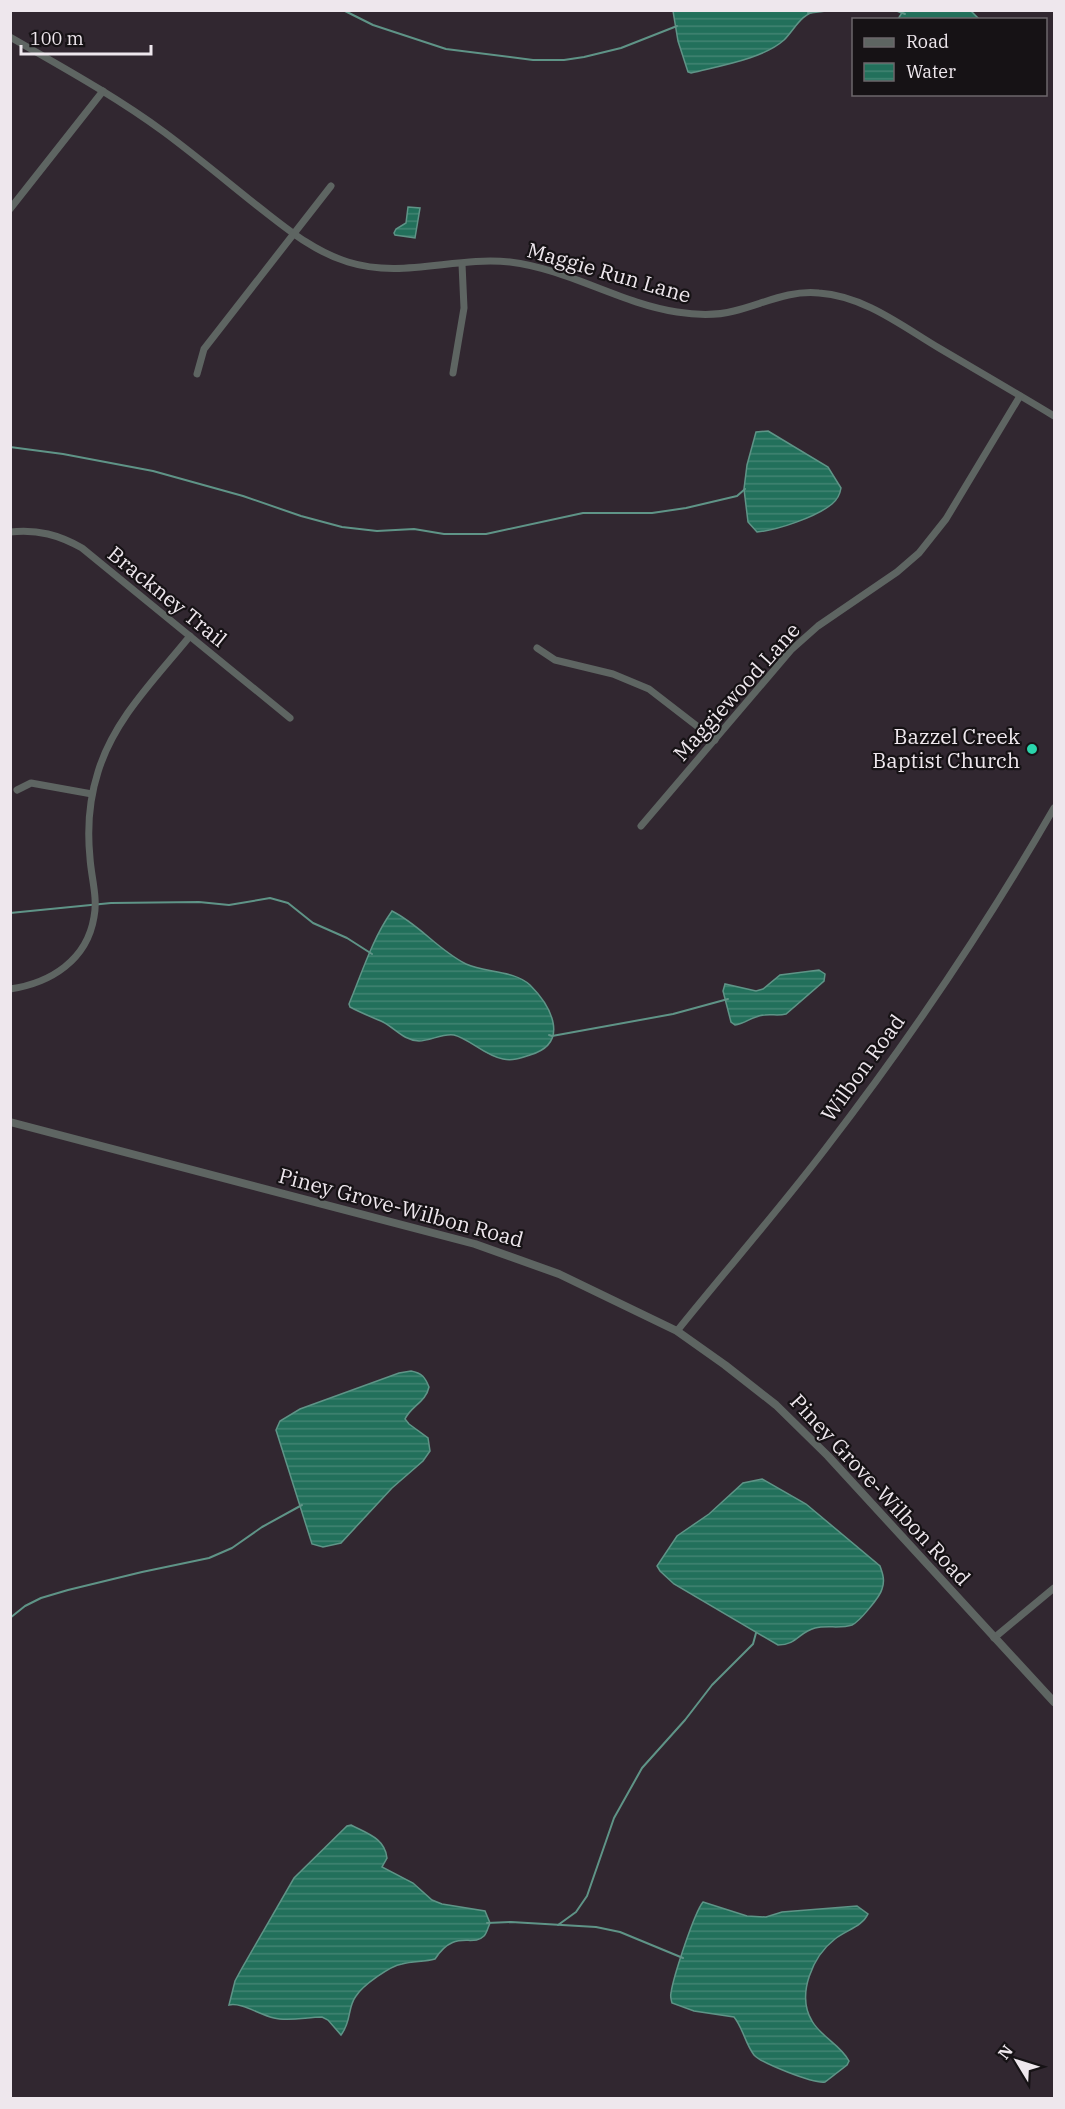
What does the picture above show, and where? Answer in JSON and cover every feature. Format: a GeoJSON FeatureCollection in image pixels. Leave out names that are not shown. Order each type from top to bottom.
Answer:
{"type":"FeatureCollection","features":[{"type":"Feature","properties":{"kind":"street","name":"Maggie Run Lane"},"geometry":{"type":"LineString","coordinates":[[10,37],[103,91],[163,131],[310,246],[330,255],[365,267],[398,269],[493,261],[521,264],[663,310],[697,315],[734,311],[795,293],[819,293],[847,298],[870,307],[1054,416]]}},
{"type":"Feature","properties":{"kind":"street"},"geometry":{"type":"LineString","coordinates":[[10,209],[103,91]]}},
{"type":"Feature","properties":{"kind":"street"},"geometry":{"type":"LineString","coordinates":[[197,374],[204,349],[331,186]]}},
{"type":"Feature","properties":{"kind":"street"},"geometry":{"type":"LineString","coordinates":[[453,373],[464,308],[462,264]]}},
{"type":"Feature","properties":{"kind":"street","name":"Maggiewood Lane"},"geometry":{"type":"LineString","coordinates":[[641,826],[804,638],[836,613],[897,572],[919,553],[946,519],[1020,396]]}},
{"type":"Feature","properties":{"kind":"street","name":"Brackney Trail"},"geometry":{"type":"LineString","coordinates":[[10,532],[47,533],[82,548],[290,718]]}},
{"type":"Feature","properties":{"kind":"street"},"geometry":{"type":"LineString","coordinates":[[10,989],[38,983],[58,972],[77,954],[89,935],[95,915],[89,841],[92,794],[104,753],[130,711],[190,636]]}},
{"type":"Feature","properties":{"kind":"street"},"geometry":{"type":"LineString","coordinates":[[537,648],[555,660],[614,674],[649,689],[715,740]]}},
{"type":"Feature","properties":{"kind":"street"},"geometry":{"type":"LineString","coordinates":[[17,790],[31,783],[92,794]]}},
{"type":"Feature","properties":{"kind":"street","name":"Wilbon Road"},"geometry":{"type":"LineString","coordinates":[[676,1331],[825,1149],[872,1086],[972,941],[1054,808]]}},
{"type":"Feature","properties":{"kind":"street","name":"Piney Grove-Wilbon Road"},"geometry":{"type":"LineString","coordinates":[[10,1122],[475,1244],[559,1274],[676,1331],[725,1365],[776,1405],[813,1441],[1054,1702]]}},
{"type":"Feature","properties":{"kind":"street"},"geometry":{"type":"LineString","coordinates":[[994,1638],[1054,1588]]}},
{"type":"Feature","properties":{"kind":"water"},"geometry":{"type":"Polygon","coordinates":[[[673,10],[818,11],[803,18],[775,47],[740,61],[691,73],[688,72],[678,41],[673,10]]]}},
{"type":"Feature","properties":{"kind":"water"},"geometry":{"type":"Polygon","coordinates":[[[903,11],[971,11],[978,18],[899,18],[903,11]]]}},
{"type":"Feature","properties":{"kind":"water"},"geometry":{"type":"Polygon","coordinates":[[[408,207],[420,208],[415,238],[394,233],[406,223],[408,207]]]}},
{"type":"Feature","properties":{"kind":"water"},"geometry":{"type":"Polygon","coordinates":[[[768,431],[828,467],[841,488],[834,502],[816,514],[786,526],[757,532],[748,522],[744,489],[747,465],[756,432],[768,431]]]}},
{"type":"Feature","properties":{"kind":"water"},"geometry":{"type":"Polygon","coordinates":[[[392,911],[466,964],[508,974],[530,985],[550,1014],[553,1033],[550,1042],[530,1055],[503,1059],[490,1055],[454,1035],[419,1041],[408,1039],[383,1022],[350,1007],[349,1004],[373,945],[392,911]]]}},
{"type":"Feature","properties":{"kind":"water"},"geometry":{"type":"Polygon","coordinates":[[[819,970],[825,974],[824,981],[786,1014],[761,1015],[735,1025],[731,1022],[723,991],[725,984],[756,991],[763,989],[780,975],[819,970]]]}},
{"type":"Feature","properties":{"kind":"water"},"geometry":{"type":"Polygon","coordinates":[[[411,1371],[423,1376],[429,1387],[425,1396],[405,1419],[428,1438],[430,1451],[423,1461],[392,1488],[341,1543],[323,1547],[312,1544],[276,1430],[280,1421],[300,1409],[399,1373],[411,1371]]]}},
{"type":"Feature","properties":{"kind":"water"},"geometry":{"type":"Polygon","coordinates":[[[762,1479],[806,1504],[880,1566],[883,1586],[880,1593],[852,1625],[815,1628],[790,1643],[778,1645],[674,1584],[660,1571],[657,1566],[677,1536],[709,1514],[743,1483],[762,1479]]]}},
{"type":"Feature","properties":{"kind":"water"},"geometry":{"type":"Polygon","coordinates":[[[351,1825],[374,1837],[383,1846],[387,1858],[382,1867],[413,1883],[432,1900],[442,1904],[485,1911],[490,1923],[485,1935],[479,1939],[456,1941],[442,1950],[435,1959],[397,1965],[377,1977],[356,1996],[351,2005],[347,2025],[341,2035],[328,2020],[322,2017],[279,2019],[239,2005],[229,2005],[235,1981],[294,1878],[347,1826],[351,1825]]]}},
{"type":"Feature","properties":{"kind":"water"},"geometry":{"type":"Polygon","coordinates":[[[703,1902],[747,1916],[766,1917],[782,1912],[857,1906],[868,1914],[862,1922],[827,1946],[814,1965],[806,1988],[807,2010],[812,2021],[820,2032],[845,2055],[849,2061],[847,2065],[825,2082],[777,2068],[754,2055],[734,2017],[694,2011],[672,2003],[671,1994],[680,1961],[694,1919],[703,1902]]]}},
{"type":"Feature","properties":{"kind":"waterway"},"geometry":{"type":"LineString","coordinates":[[343,10],[373,25],[446,49],[533,60],[564,60],[584,57],[621,48],[677,26]]}},
{"type":"Feature","properties":{"kind":"waterway"},"geometry":{"type":"LineString","coordinates":[[808,13],[832,10]]}},
{"type":"Feature","properties":{"kind":"waterway"},"geometry":{"type":"LineString","coordinates":[[895,10],[905,14]]}},
{"type":"Feature","properties":{"kind":"waterway"},"geometry":{"type":"LineString","coordinates":[[10,447],[63,454],[153,471],[342,527],[377,531],[414,529],[444,534],[486,534],[583,513],[652,513],[686,508],[737,496],[745,489]]}},
{"type":"Feature","properties":{"kind":"waterway"},"geometry":{"type":"LineString","coordinates":[[10,913],[111,903],[199,902],[229,905],[270,898],[288,903],[313,923],[347,938],[372,954]]}},
{"type":"Feature","properties":{"kind":"waterway"},"geometry":{"type":"LineString","coordinates":[[549,1035],[673,1014],[728,999]]}},
{"type":"Feature","properties":{"kind":"waterway"},"geometry":{"type":"LineString","coordinates":[[10,1618],[25,1606],[41,1598],[142,1572],[209,1558],[232,1548],[262,1527],[302,1505]]}},
{"type":"Feature","properties":{"kind":"waterway"},"geometry":{"type":"LineString","coordinates":[[558,1925],[576,1912],[587,1896],[614,1818],[642,1768],[685,1720],[712,1685],[753,1644],[756,1633]]}},
{"type":"Feature","properties":{"kind":"waterway"},"geometry":{"type":"LineString","coordinates":[[487,1923],[511,1922],[596,1927],[620,1932],[683,1958]]}},
{"type":"Feature","properties":{"kind":"place","name":"Bazzel Creek Baptist Church"},"geometry":{"type":"Point","coordinates":[1032,749]}}]}
